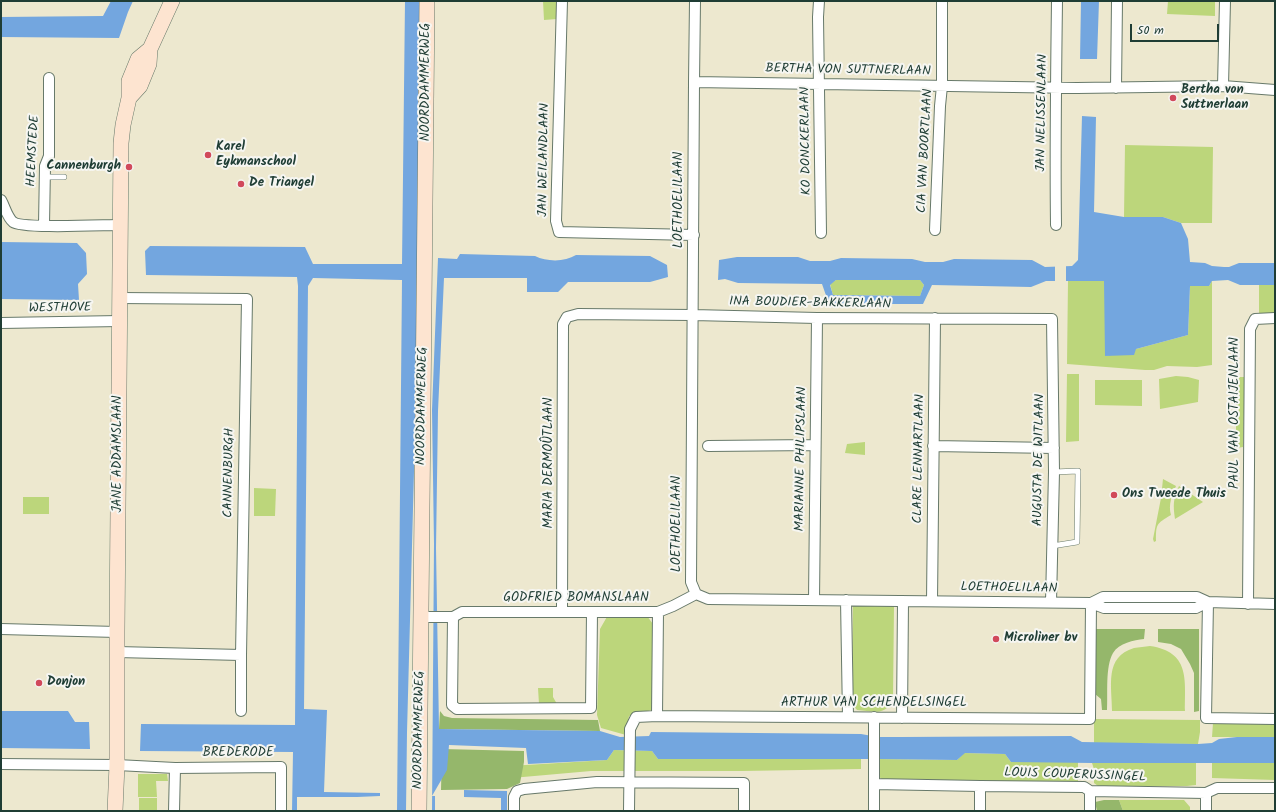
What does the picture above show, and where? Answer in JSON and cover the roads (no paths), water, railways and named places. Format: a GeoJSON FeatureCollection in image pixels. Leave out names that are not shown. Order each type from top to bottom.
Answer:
{"type":"FeatureCollection","features":[{"type":"Feature","properties":{"kind":"street","name":"JANE ADDAMSLAAN"},"geometry":{"type":"LineString","coordinates":[[115,811],[117,765],[121,143],[129,81],[138,59],[150,49],[172,1]]}},
{"type":"Feature","properties":{"kind":"street","name":"NOORDDAMMERWEG"},"geometry":{"type":"LineString","coordinates":[[419,811],[426,617],[427,1]]}},
{"type":"Feature","properties":{"kind":"street","name":"JAN WEILANDLAAN"},"geometry":{"type":"LineString","coordinates":[[562,1],[556,221],[559,232],[694,235]]}},
{"type":"Feature","properties":{"kind":"street"},"geometry":{"type":"LineString","coordinates":[[694,82],[695,1]]}},
{"type":"Feature","properties":{"kind":"street","name":"KO DONCKERLAAN"},"geometry":{"type":"LineString","coordinates":[[819,1],[821,233]]}},
{"type":"Feature","properties":{"kind":"street","name":"CIA VAN BOORTLAAN"},"geometry":{"type":"LineString","coordinates":[[935,230],[942,86],[942,1]]}},
{"type":"Feature","properties":{"kind":"street","name":"JAN NELISSENLAAN"},"geometry":{"type":"LineString","coordinates":[[1056,225],[1055,108],[1057,87],[1057,1]]}},
{"type":"Feature","properties":{"kind":"street"},"geometry":{"type":"LineString","coordinates":[[1116,88],[1117,1]]}},
{"type":"Feature","properties":{"kind":"street"},"geometry":{"type":"LineString","coordinates":[[1223,86],[1225,1]]}},
{"type":"Feature","properties":{"kind":"street","name":"HEEMSTEDE"},"geometry":{"type":"LineString","coordinates":[[44,225],[44,178],[45,166],[49,156],[49,78]]}},
{"type":"Feature","properties":{"kind":"street","name":"LOETHOELILAAN"},"geometry":{"type":"LineString","coordinates":[[694,82],[691,582],[696,594],[708,598],[1091,603],[1104,608],[1196,608],[1208,602],[1275,604]]}},
{"type":"Feature","properties":{"kind":"street","name":"BERTHA VON SUTTNERLAAN"},"geometry":{"type":"LineString","coordinates":[[694,82],[1116,88],[1223,86],[1275,90]]}},
{"type":"Feature","properties":{"kind":"street"},"geometry":{"type":"LineString","coordinates":[[1,200],[9,218],[13,222],[23,225],[120,225]]}},
{"type":"Feature","properties":{"kind":"street","name":"CANNENBURGH"},"geometry":{"type":"LineString","coordinates":[[120,298],[247,299],[240,655],[241,711]]}},
{"type":"Feature","properties":{"kind":"street","name":"INA BOUDIER-BAKKERLAAN"},"geometry":{"type":"LineString","coordinates":[[567,317],[578,314],[817,318],[1052,318]]}},
{"type":"Feature","properties":{"kind":"street","name":"MARIA DERMOÛTLAAN"},"geometry":{"type":"LineString","coordinates":[[562,611],[563,324],[567,317]]}},
{"type":"Feature","properties":{"kind":"street","name":"MARIANNE PHILIPSLAAN"},"geometry":{"type":"LineString","coordinates":[[814,600],[817,318]]}},
{"type":"Feature","properties":{"kind":"street","name":"CLARE LENNARTLAAN"},"geometry":{"type":"LineString","coordinates":[[932,601],[935,318]]}},
{"type":"Feature","properties":{"kind":"street","name":"AUGUSTA DE WITLAAN"},"geometry":{"type":"LineString","coordinates":[[1051,602],[1054,472],[1052,318]]}},
{"type":"Feature","properties":{"kind":"street","name":"PAUL VAN OSTAIJENLAAN"},"geometry":{"type":"LineString","coordinates":[[1248,604],[1250,329],[1255,319],[1275,318]]}},
{"type":"Feature","properties":{"kind":"street","name":"WESTHOVE"},"geometry":{"type":"LineString","coordinates":[[1,323],[120,321]]}},
{"type":"Feature","properties":{"kind":"street"},"geometry":{"type":"LineString","coordinates":[[708,446],[815,445]]}},
{"type":"Feature","properties":{"kind":"street"},"geometry":{"type":"LineString","coordinates":[[933,446],[1054,448]]}},
{"type":"Feature","properties":{"kind":"street","name":"GODFRIED BOMANSLAAN"},"geometry":{"type":"LineString","coordinates":[[426,617],[448,617],[462,612],[658,612],[696,594]]}},
{"type":"Feature","properties":{"kind":"street"},"geometry":{"type":"LineString","coordinates":[[846,600],[848,717]]}},
{"type":"Feature","properties":{"kind":"street"},"geometry":{"type":"LineString","coordinates":[[902,718],[903,601]]}},
{"type":"Feature","properties":{"kind":"street"},"geometry":{"type":"LineString","coordinates":[[1208,602],[1206,718],[1275,719]]}},
{"type":"Feature","properties":{"kind":"street","name":"ARTHUR VAN SCHENDELSINGEL"},"geometry":{"type":"LineString","coordinates":[[630,782],[630,729],[636,717],[1090,719],[1091,603]]}},
{"type":"Feature","properties":{"kind":"street"},"geometry":{"type":"LineString","coordinates":[[448,617],[452,705],[457,709],[591,708],[592,612]]}},
{"type":"Feature","properties":{"kind":"street"},"geometry":{"type":"LineString","coordinates":[[656,716],[658,612]]}},
{"type":"Feature","properties":{"kind":"street"},"geometry":{"type":"LineString","coordinates":[[1,629],[117,632]]}},
{"type":"Feature","properties":{"kind":"street"},"geometry":{"type":"LineString","coordinates":[[117,652],[240,655]]}},
{"type":"Feature","properties":{"kind":"street"},"geometry":{"type":"LineString","coordinates":[[874,717],[874,811]]}},
{"type":"Feature","properties":{"kind":"street","name":"BREDERODE"},"geometry":{"type":"LineString","coordinates":[[1,764],[117,765],[175,768],[281,767],[281,811]]}},
{"type":"Feature","properties":{"kind":"street"},"geometry":{"type":"LineString","coordinates":[[174,811],[175,768]]}},
{"type":"Feature","properties":{"kind":"street"},"geometry":{"type":"LineString","coordinates":[[514,811],[514,797],[517,791],[524,789],[597,782],[744,783],[744,811]]}},
{"type":"Feature","properties":{"kind":"street"},"geometry":{"type":"LineString","coordinates":[[629,811],[630,782]]}},
{"type":"Feature","properties":{"kind":"street","name":"LOUIS COUPERUSSINGEL"},"geometry":{"type":"LineString","coordinates":[[874,784],[1084,787],[1090,791],[1206,793],[1217,788],[1275,788]]}},
{"type":"Feature","properties":{"kind":"street"},"geometry":{"type":"LineString","coordinates":[[980,786],[980,811]]}},
{"type":"Feature","properties":{"kind":"street"},"geometry":{"type":"LineString","coordinates":[[1090,791],[1090,811]]}},
{"type":"Feature","properties":{"kind":"street"},"geometry":{"type":"LineString","coordinates":[[1206,793],[1206,811]]}},
{"type":"Feature","properties":{"kind":"lane"},"geometry":{"type":"LineString","coordinates":[[44,178],[64,177]]}},
{"type":"Feature","properties":{"kind":"lane"},"geometry":{"type":"LineString","coordinates":[[1052,546],[1077,542],[1078,471],[1054,472]]}},
{"type":"Feature","properties":{"kind":"water"},"geometry":{"type":"Polygon","coordinates":[[[111,1],[133,1],[119,38],[1,37],[1,17],[103,16],[111,1]]]}},
{"type":"Feature","properties":{"kind":"water"},"geometry":{"type":"Polygon","coordinates":[[[405,1],[422,1],[421,211],[406,811],[397,811],[402,280],[313,278],[308,286],[304,709],[327,710],[324,792],[380,793],[380,796],[297,797],[297,811],[292,811],[293,752],[140,751],[141,724],[295,725],[297,277],[146,275],[145,251],[150,246],[305,247],[313,264],[402,264],[405,1]]]}},
{"type":"Feature","properties":{"kind":"water"},"geometry":{"type":"Polygon","coordinates":[[[1081,1],[1099,1],[1097,59],[1080,59],[1081,1]]]}},
{"type":"Feature","properties":{"kind":"water"},"geometry":{"type":"Polygon","coordinates":[[[1082,116],[1096,117],[1094,212],[1124,217],[1163,217],[1181,223],[1188,239],[1190,262],[1224,267],[1229,267],[1239,263],[1275,263],[1275,285],[1240,285],[1228,280],[1212,281],[1209,286],[1190,286],[1188,335],[1136,349],[1134,355],[1105,356],[1104,281],[1046,281],[1031,287],[932,285],[923,304],[829,304],[822,284],[738,283],[725,279],[718,280],[719,260],[737,257],[798,257],[810,261],[830,261],[841,258],[912,259],[925,262],[943,262],[954,259],[1032,260],[1045,267],[1072,266],[1078,260],[1082,116]],[[836,280],[830,285],[833,295],[920,296],[924,285],[920,280],[836,280]]]}},
{"type":"Feature","properties":{"kind":"water"},"geometry":{"type":"Polygon","coordinates":[[[1,242],[77,243],[86,253],[87,274],[78,284],[79,300],[1,299],[1,242]]]}},
{"type":"Feature","properties":{"kind":"water"},"geometry":{"type":"Polygon","coordinates":[[[460,254],[535,256],[550,260],[567,259],[576,255],[650,256],[667,265],[668,277],[650,282],[568,282],[558,292],[527,292],[527,278],[444,278],[438,411],[436,548],[439,729],[600,731],[620,737],[649,736],[651,732],[861,734],[878,737],[1071,736],[1082,742],[1198,744],[1212,743],[1219,739],[1237,737],[1275,737],[1275,763],[1011,762],[1005,754],[965,753],[957,760],[658,759],[652,751],[614,750],[607,760],[528,764],[526,748],[449,745],[447,770],[432,796],[434,544],[432,410],[438,258],[457,259],[460,254]]]}},
{"type":"Feature","properties":{"kind":"water"},"geometry":{"type":"Polygon","coordinates":[[[1,711],[68,711],[75,722],[89,722],[90,749],[1,748],[1,711]]]}},
{"type":"Feature","properties":{"kind":"water"},"geometry":{"type":"Polygon","coordinates":[[[464,790],[507,791],[507,811],[501,811],[501,798],[464,797],[464,790]]]}},
{"type":"Feature","properties":{"kind":"water"},"geometry":{"type":"Polygon","coordinates":[[[432,796],[435,796],[435,811],[432,811],[432,796]]]}},
{"type":"Feature","properties":{"kind":"place","name":"Bertha von Suttnerlaan"},"geometry":{"type":"Point","coordinates":[1173,98]}},
{"type":"Feature","properties":{"kind":"place","name":"Karel Eykmanschool"},"geometry":{"type":"Point","coordinates":[208,155]}},
{"type":"Feature","properties":{"kind":"place","name":"Cannenburgh"},"geometry":{"type":"Point","coordinates":[129,167]}},
{"type":"Feature","properties":{"kind":"place","name":"De Triangel"},"geometry":{"type":"Point","coordinates":[241,184]}},
{"type":"Feature","properties":{"kind":"place","name":"Ons Tweede Thuis"},"geometry":{"type":"Point","coordinates":[1114,495]}},
{"type":"Feature","properties":{"kind":"place","name":"Microliner bv"},"geometry":{"type":"Point","coordinates":[996,639]}},
{"type":"Feature","properties":{"kind":"place","name":"Donjon"},"geometry":{"type":"Point","coordinates":[39,683]}}]}
